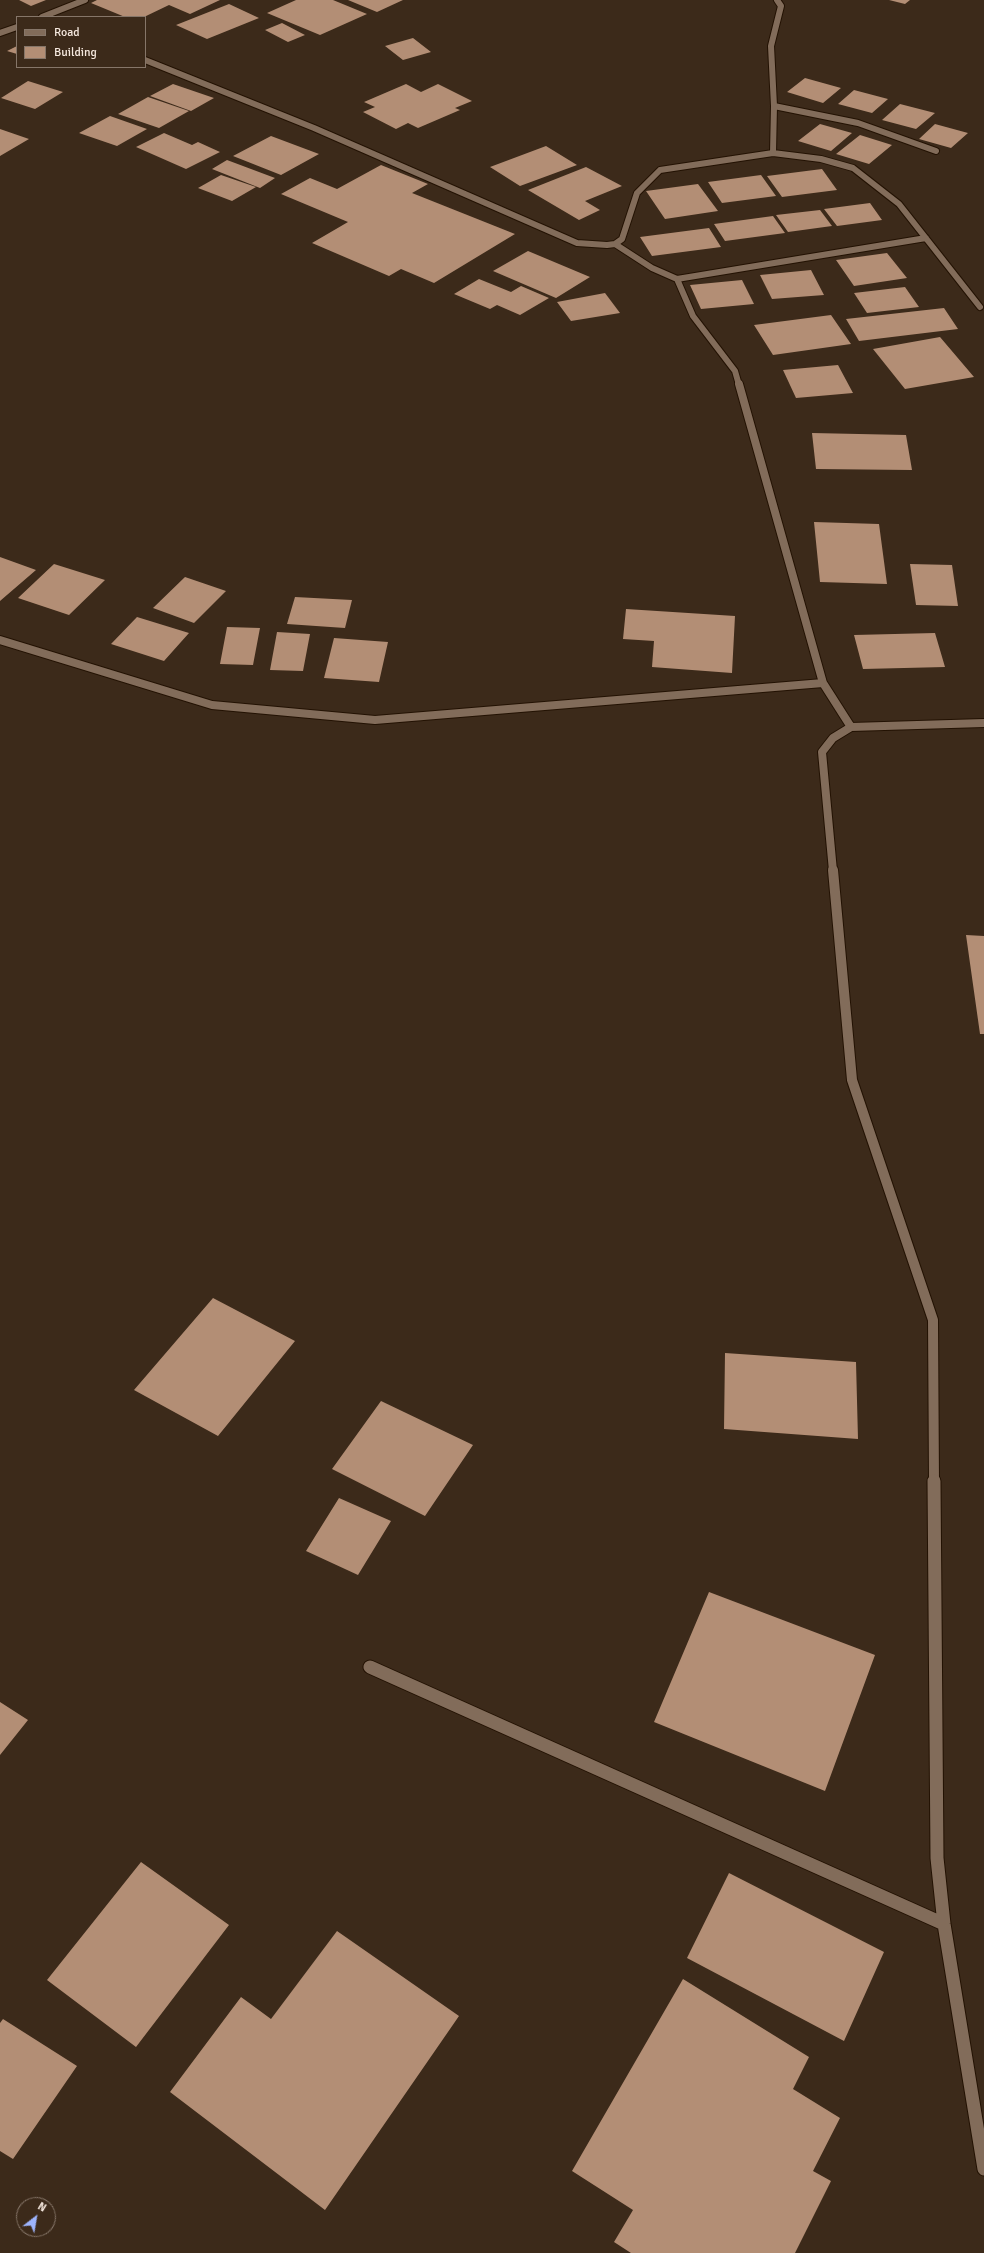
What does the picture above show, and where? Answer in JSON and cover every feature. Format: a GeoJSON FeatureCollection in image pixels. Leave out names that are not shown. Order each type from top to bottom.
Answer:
{"type":"FeatureCollection","features":[{"type":"Feature","properties":{"kind":"street"},"geometry":{"type":"LineString","coordinates":[[45,16],[86,0]]}},
{"type":"Feature","properties":{"kind":"street"},"geometry":{"type":"LineString","coordinates":[[773,153],[774,106],[771,46],[781,6],[777,0]]}},
{"type":"Feature","properties":{"kind":"street"},"geometry":{"type":"LineString","coordinates":[[0,34],[16,27]]}},
{"type":"Feature","properties":{"kind":"street"},"geometry":{"type":"LineString","coordinates":[[146,60],[314,128],[577,243],[594,246],[615,244],[622,239],[637,193],[660,170],[773,153],[821,159],[853,168],[899,204],[980,306]]}},
{"type":"Feature","properties":{"kind":"street"},"geometry":{"type":"LineString","coordinates":[[774,106],[858,124],[936,151]]}},
{"type":"Feature","properties":{"kind":"street"},"geometry":{"type":"LineString","coordinates":[[615,244],[652,268],[677,279],[926,238]]}},
{"type":"Feature","properties":{"kind":"street"},"geometry":{"type":"LineString","coordinates":[[677,279],[693,316],[735,371],[823,683],[851,728]]}},
{"type":"Feature","properties":{"kind":"street"},"geometry":{"type":"LineString","coordinates":[[974,300],[984,298]]}},
{"type":"Feature","properties":{"kind":"street"},"geometry":{"type":"LineString","coordinates":[[0,640],[212,705],[375,720],[823,683]]}},
{"type":"Feature","properties":{"kind":"street"},"geometry":{"type":"LineString","coordinates":[[984,723],[851,728],[833,738],[822,752],[852,1080],[933,1320],[937,1858],[944,1924],[984,2169]]}},
{"type":"Feature","properties":{"kind":"street"},"geometry":{"type":"LineString","coordinates":[[370,1667],[944,1924]]}},
{"type":"Feature","properties":{"kind":"building"},"geometry":{"type":"Polygon","coordinates":[[[19,0],[46,0],[31,6],[19,0]]]}},
{"type":"Feature","properties":{"kind":"building"},"geometry":{"type":"Polygon","coordinates":[[[97,0],[220,0],[190,14],[169,5],[146,16],[123,16],[91,3],[97,0]]]}},
{"type":"Feature","properties":{"kind":"building"},"geometry":{"type":"Polygon","coordinates":[[[296,0],[333,0],[367,14],[320,35],[267,13],[296,0]]]}},
{"type":"Feature","properties":{"kind":"building"},"geometry":{"type":"Polygon","coordinates":[[[348,0],[403,0],[377,12],[348,0]]]}},
{"type":"Feature","properties":{"kind":"building"},"geometry":{"type":"Polygon","coordinates":[[[889,0],[910,0],[905,4],[889,0]]]}},
{"type":"Feature","properties":{"kind":"building"},"geometry":{"type":"Polygon","coordinates":[[[229,4],[259,18],[207,39],[176,25],[229,4]]]}},
{"type":"Feature","properties":{"kind":"building"},"geometry":{"type":"Polygon","coordinates":[[[282,23],[305,35],[288,42],[265,30],[282,23]]]}},
{"type":"Feature","properties":{"kind":"building"},"geometry":{"type":"Polygon","coordinates":[[[413,38],[431,52],[403,60],[385,46],[413,38]]]}},
{"type":"Feature","properties":{"kind":"building"},"geometry":{"type":"Polygon","coordinates":[[[16,46],[16,54],[7,51],[16,46]]]}},
{"type":"Feature","properties":{"kind":"building"},"geometry":{"type":"Polygon","coordinates":[[[805,78],[841,88],[823,103],[787,92],[805,78]]]}},
{"type":"Feature","properties":{"kind":"building"},"geometry":{"type":"Polygon","coordinates":[[[28,81],[63,92],[35,109],[1,98],[28,81]]]}},
{"type":"Feature","properties":{"kind":"building"},"geometry":{"type":"Polygon","coordinates":[[[173,84],[214,98],[191,111],[150,96],[173,84]]]}},
{"type":"Feature","properties":{"kind":"building"},"geometry":{"type":"Polygon","coordinates":[[[406,84],[421,92],[438,84],[472,101],[455,108],[460,110],[418,128],[408,123],[396,129],[363,112],[375,107],[364,102],[406,84]]]}},
{"type":"Feature","properties":{"kind":"building"},"geometry":{"type":"Polygon","coordinates":[[[854,90],[888,99],[872,113],[838,104],[854,90]]]}},
{"type":"Feature","properties":{"kind":"building"},"geometry":{"type":"Polygon","coordinates":[[[148,97],[189,111],[159,128],[118,114],[148,97]]]}},
{"type":"Feature","properties":{"kind":"building"},"geometry":{"type":"Polygon","coordinates":[[[900,104],[935,113],[916,129],[882,120],[900,104]]]}},
{"type":"Feature","properties":{"kind":"building"},"geometry":{"type":"Polygon","coordinates":[[[110,116],[147,129],[117,146],[79,133],[110,116]]]}},
{"type":"Feature","properties":{"kind":"building"},"geometry":{"type":"Polygon","coordinates":[[[820,124],[852,133],[831,151],[798,141],[820,124]]]}},
{"type":"Feature","properties":{"kind":"building"},"geometry":{"type":"Polygon","coordinates":[[[935,124],[968,133],[951,148],[919,139],[935,124]]]}},
{"type":"Feature","properties":{"kind":"building"},"geometry":{"type":"Polygon","coordinates":[[[0,129],[29,139],[0,156],[0,129]]]}},
{"type":"Feature","properties":{"kind":"building"},"geometry":{"type":"Polygon","coordinates":[[[164,133],[192,145],[198,142],[220,152],[186,169],[136,147],[164,133]]]}},
{"type":"Feature","properties":{"kind":"building"},"geometry":{"type":"Polygon","coordinates":[[[860,135],[892,145],[869,164],[836,154],[860,135]]]}},
{"type":"Feature","properties":{"kind":"building"},"geometry":{"type":"Polygon","coordinates":[[[271,136],[319,154],[281,175],[233,156],[271,136]]]}},
{"type":"Feature","properties":{"kind":"building"},"geometry":{"type":"Polygon","coordinates":[[[546,146],[577,165],[520,186],[490,167],[546,146]]]}},
{"type":"Feature","properties":{"kind":"building"},"geometry":{"type":"Polygon","coordinates":[[[227,160],[275,178],[260,188],[212,169],[227,160]]]}},
{"type":"Feature","properties":{"kind":"building"},"geometry":{"type":"Polygon","coordinates":[[[381,165],[428,184],[412,193],[515,234],[434,283],[401,269],[389,276],[312,243],[348,222],[281,194],[310,178],[337,189],[381,165]]]}},
{"type":"Feature","properties":{"kind":"building"},"geometry":{"type":"Polygon","coordinates":[[[586,167],[622,186],[585,201],[600,210],[579,220],[528,190],[586,167]]]}},
{"type":"Feature","properties":{"kind":"building"},"geometry":{"type":"Polygon","coordinates":[[[822,169],[837,190],[782,197],[767,176],[822,169]]]}},
{"type":"Feature","properties":{"kind":"building"},"geometry":{"type":"Polygon","coordinates":[[[221,175],[256,187],[232,201],[198,188],[221,175]]]}},
{"type":"Feature","properties":{"kind":"building"},"geometry":{"type":"Polygon","coordinates":[[[761,175],[776,196],[722,203],[708,182],[761,175]]]}},
{"type":"Feature","properties":{"kind":"building"},"geometry":{"type":"Polygon","coordinates":[[[698,184],[718,211],[665,219],[646,191],[698,184]]]}},
{"type":"Feature","properties":{"kind":"building"},"geometry":{"type":"Polygon","coordinates":[[[870,203],[882,220],[837,226],[824,209],[870,203]]]}},
{"type":"Feature","properties":{"kind":"building"},"geometry":{"type":"Polygon","coordinates":[[[820,210],[832,226],[788,232],[776,215],[820,210]]]}},
{"type":"Feature","properties":{"kind":"building"},"geometry":{"type":"Polygon","coordinates":[[[773,216],[785,233],[725,241],[714,224],[773,216]]]}},
{"type":"Feature","properties":{"kind":"building"},"geometry":{"type":"Polygon","coordinates":[[[709,228],[721,247],[652,256],[640,237],[709,228]]]}},
{"type":"Feature","properties":{"kind":"building"},"geometry":{"type":"Polygon","coordinates":[[[528,251],[590,277],[556,298],[493,271],[528,251]]]}},
{"type":"Feature","properties":{"kind":"building"},"geometry":{"type":"Polygon","coordinates":[[[887,253],[907,278],[854,286],[836,260],[887,253]]]}},
{"type":"Feature","properties":{"kind":"building"},"geometry":{"type":"Polygon","coordinates":[[[811,270],[824,295],[772,299],[760,275],[811,270]]]}},
{"type":"Feature","properties":{"kind":"building"},"geometry":{"type":"Polygon","coordinates":[[[479,279],[511,292],[521,286],[549,298],[520,315],[497,305],[490,309],[454,294],[479,279]]]}},
{"type":"Feature","properties":{"kind":"building"},"geometry":{"type":"Polygon","coordinates":[[[742,280],[754,304],[701,309],[690,285],[742,280]]]}},
{"type":"Feature","properties":{"kind":"building"},"geometry":{"type":"Polygon","coordinates":[[[905,287],[919,307],[867,313],[854,293],[905,287]]]}},
{"type":"Feature","properties":{"kind":"building"},"geometry":{"type":"Polygon","coordinates":[[[605,293],[620,313],[571,321],[557,302],[605,293]]]}},
{"type":"Feature","properties":{"kind":"building"},"geometry":{"type":"Polygon","coordinates":[[[944,308],[958,329],[859,341],[846,319],[944,308]]]}},
{"type":"Feature","properties":{"kind":"building"},"geometry":{"type":"Polygon","coordinates":[[[831,315],[851,344],[773,355],[754,325],[831,315]]]}},
{"type":"Feature","properties":{"kind":"building"},"geometry":{"type":"Polygon","coordinates":[[[940,337],[974,377],[905,389],[873,349],[940,337]]]}},
{"type":"Feature","properties":{"kind":"building"},"geometry":{"type":"Polygon","coordinates":[[[838,365],[853,393],[796,398],[783,370],[838,365]]]}},
{"type":"Feature","properties":{"kind":"building"},"geometry":{"type":"Polygon","coordinates":[[[812,433],[906,435],[912,470],[816,469],[812,433]]]}},
{"type":"Feature","properties":{"kind":"building"},"geometry":{"type":"Polygon","coordinates":[[[814,522],[879,524],[887,584],[820,582],[814,522]]]}},
{"type":"Feature","properties":{"kind":"building"},"geometry":{"type":"Polygon","coordinates":[[[0,557],[36,570],[0,601],[0,557]]]}},
{"type":"Feature","properties":{"kind":"building"},"geometry":{"type":"Polygon","coordinates":[[[54,564],[105,580],[69,615],[18,598],[54,564]]]}},
{"type":"Feature","properties":{"kind":"building"},"geometry":{"type":"Polygon","coordinates":[[[910,564],[952,565],[958,606],[916,605],[910,564]]]}},
{"type":"Feature","properties":{"kind":"building"},"geometry":{"type":"Polygon","coordinates":[[[185,577],[226,591],[194,623],[153,608],[185,577]]]}},
{"type":"Feature","properties":{"kind":"building"},"geometry":{"type":"Polygon","coordinates":[[[295,597],[352,600],[345,628],[287,624],[295,597]]]}},
{"type":"Feature","properties":{"kind":"building"},"geometry":{"type":"Polygon","coordinates":[[[626,609],[735,616],[732,673],[652,667],[654,641],[623,639],[626,609]]]}},
{"type":"Feature","properties":{"kind":"building"},"geometry":{"type":"Polygon","coordinates":[[[137,617],[189,633],[164,661],[111,644],[137,617]]]}},
{"type":"Feature","properties":{"kind":"building"},"geometry":{"type":"Polygon","coordinates":[[[227,627],[260,628],[253,665],[220,664],[227,627]]]}},
{"type":"Feature","properties":{"kind":"building"},"geometry":{"type":"Polygon","coordinates":[[[277,632],[310,634],[303,671],[270,670],[277,632]]]}},
{"type":"Feature","properties":{"kind":"building"},"geometry":{"type":"Polygon","coordinates":[[[935,633],[945,667],[863,669],[854,635],[935,633]]]}},
{"type":"Feature","properties":{"kind":"building"},"geometry":{"type":"Polygon","coordinates":[[[334,638],[388,642],[379,682],[324,678],[334,638]]]}},
{"type":"Feature","properties":{"kind":"building"},"geometry":{"type":"Polygon","coordinates":[[[966,935],[984,936],[984,1034],[980,1034],[966,935]]]}},
{"type":"Feature","properties":{"kind":"building"},"geometry":{"type":"Polygon","coordinates":[[[213,1298],[295,1341],[218,1436],[134,1390],[213,1298]]]}},
{"type":"Feature","properties":{"kind":"building"},"geometry":{"type":"Polygon","coordinates":[[[725,1353],[856,1362],[858,1439],[724,1429],[725,1353]]]}},
{"type":"Feature","properties":{"kind":"building"},"geometry":{"type":"Polygon","coordinates":[[[381,1401],[473,1445],[425,1516],[332,1469],[381,1401]]]}},
{"type":"Feature","properties":{"kind":"building"},"geometry":{"type":"Polygon","coordinates":[[[339,1498],[391,1521],[358,1575],[306,1551],[339,1498]]]}},
{"type":"Feature","properties":{"kind":"building"},"geometry":{"type":"Polygon","coordinates":[[[709,1592],[875,1655],[825,1791],[654,1722],[709,1592]]]}},
{"type":"Feature","properties":{"kind":"building"},"geometry":{"type":"Polygon","coordinates":[[[0,1702],[28,1720],[0,1755],[0,1702]]]}},
{"type":"Feature","properties":{"kind":"building"},"geometry":{"type":"Polygon","coordinates":[[[141,1862],[229,1925],[136,2047],[47,1980],[141,1862]]]}},
{"type":"Feature","properties":{"kind":"building"},"geometry":{"type":"Polygon","coordinates":[[[729,1873],[884,1952],[844,2041],[687,1958],[729,1873]]]}},
{"type":"Feature","properties":{"kind":"building"},"geometry":{"type":"Polygon","coordinates":[[[337,1931],[459,2016],[325,2210],[170,2092],[241,1997],[271,2019],[337,1931]]]}},
{"type":"Feature","properties":{"kind":"building"},"geometry":{"type":"Polygon","coordinates":[[[683,1979],[809,2057],[793,2089],[840,2118],[813,2171],[831,2181],[795,2253],[631,2253],[614,2242],[633,2210],[572,2171],[683,1979]]]}},
{"type":"Feature","properties":{"kind":"building"},"geometry":{"type":"Polygon","coordinates":[[[3,2019],[77,2066],[13,2159],[0,2151],[0,2023],[3,2019]]]}}]}
